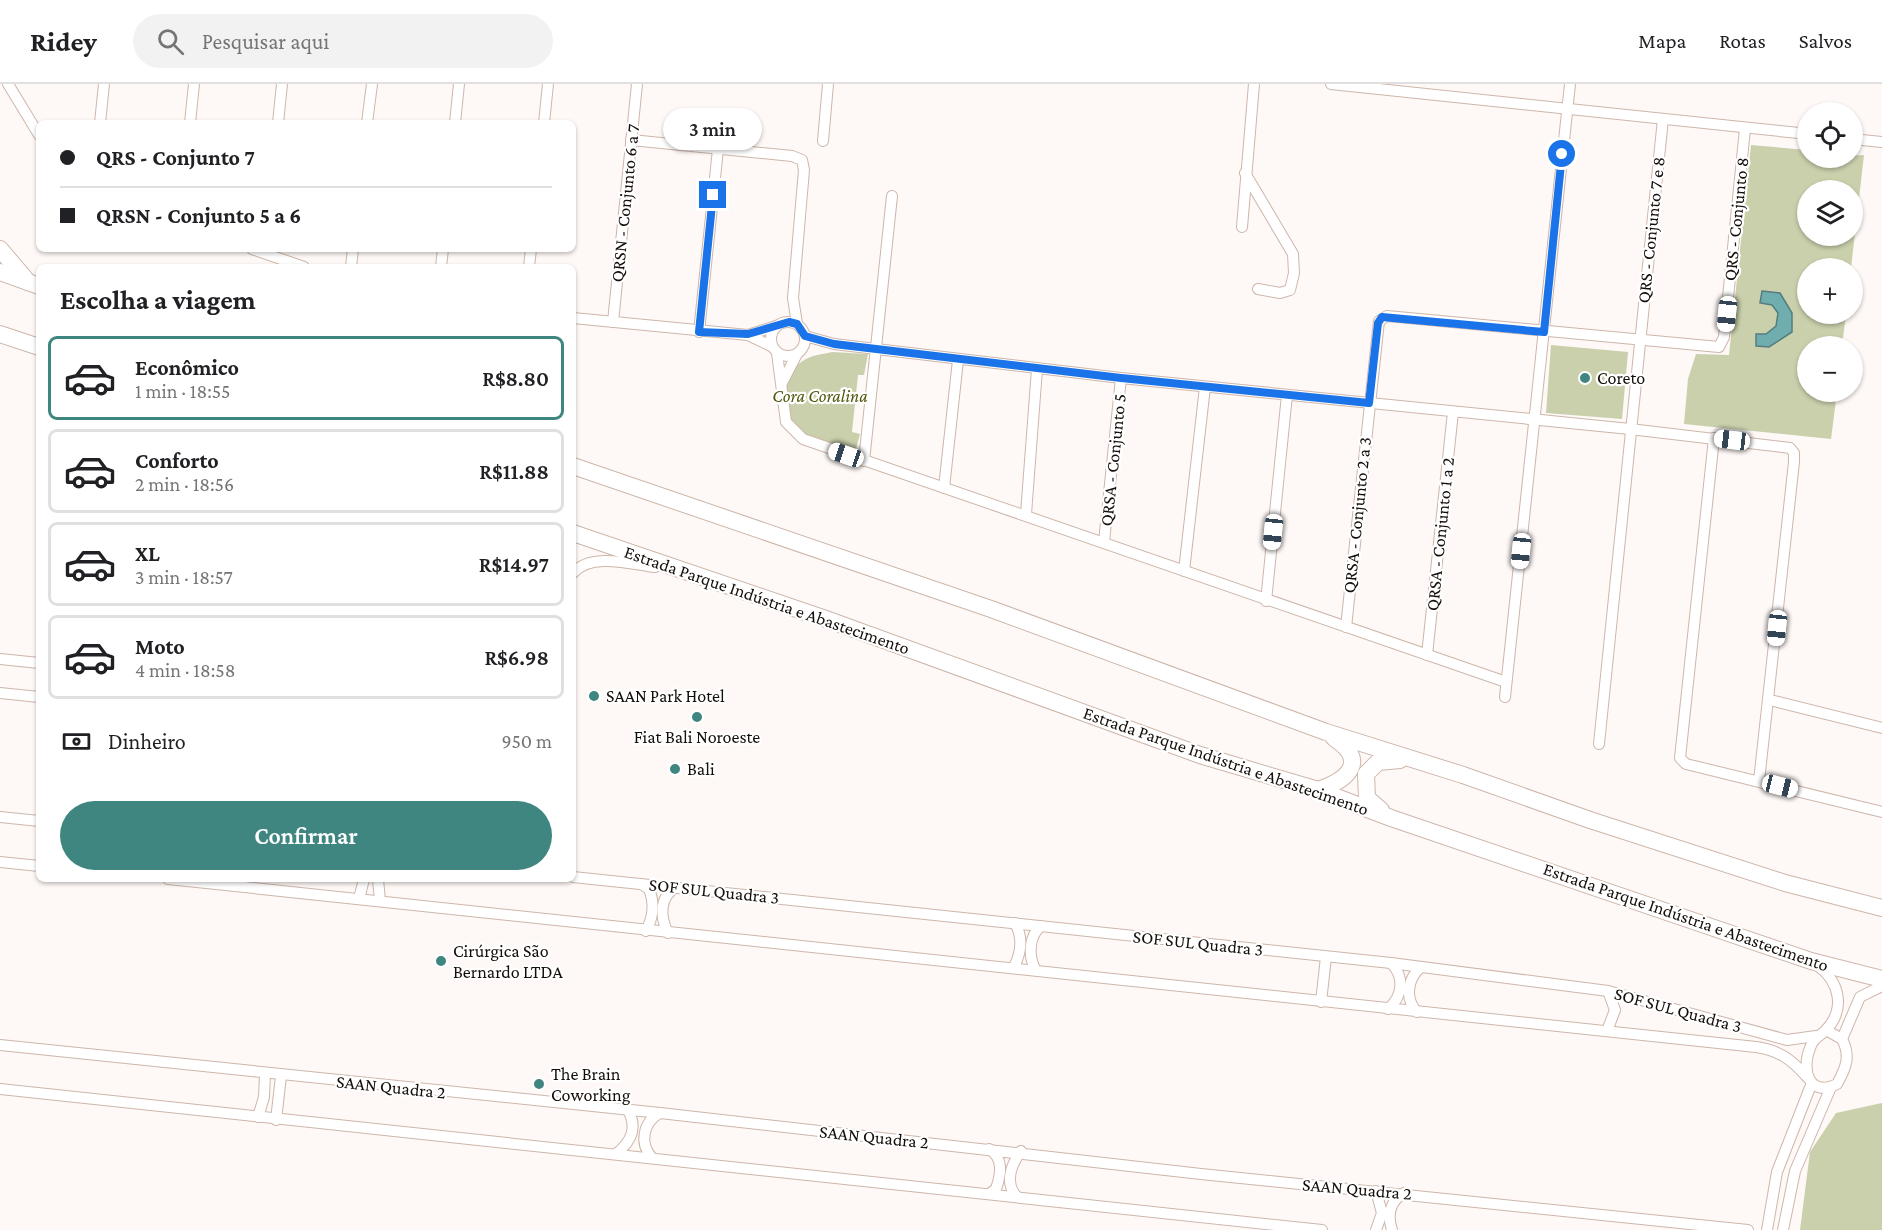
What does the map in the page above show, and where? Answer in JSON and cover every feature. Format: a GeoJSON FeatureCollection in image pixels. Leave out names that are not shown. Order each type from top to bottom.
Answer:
{"type":"FeatureCollection","features":[{"type":"Feature","properties":{"kind":"highway"},"geometry":{"type":"LineString","coordinates":[[0,249],[33,284]]}},
{"type":"Feature","properties":{"kind":"highway"},"geometry":{"type":"LineString","coordinates":[[0,272],[33,284]]}},
{"type":"Feature","properties":{"kind":"highway"},"geometry":{"type":"LineString","coordinates":[[0,334],[36,346]]}},
{"type":"Feature","properties":{"kind":"highway"},"geometry":{"type":"LineString","coordinates":[[0,343],[22,342]]}},
{"type":"Feature","properties":{"kind":"highway"},"geometry":{"type":"LineString","coordinates":[[576,467],[991,609],[1326,732],[1463,775],[1590,820],[1785,883],[1882,908]]}},
{"type":"Feature","properties":{"kind":"highway","name":"Estrada Parque Indústria e Abastecimento"},"geometry":{"type":"LineString","coordinates":[[576,534],[826,619],[1200,755],[1318,790],[1391,818],[1811,961],[1882,979]]}},
{"type":"Feature","properties":{"kind":"highway"},"geometry":{"type":"LineString","coordinates":[[1318,790],[1343,780],[1349,773],[1351,765],[1347,746],[1326,732]]}},
{"type":"Feature","properties":{"kind":"highway"},"geometry":{"type":"LineString","coordinates":[[1391,818],[1367,798],[1366,774],[1378,762],[1410,760]]}},
{"type":"Feature","properties":{"kind":"street"},"geometry":{"type":"LineString","coordinates":[[8,84],[36,130]]}},
{"type":"Feature","properties":{"kind":"street"},"geometry":{"type":"LineString","coordinates":[[15,97],[16,84]]}},
{"type":"Feature","properties":{"kind":"street"},"geometry":{"type":"LineString","coordinates":[[100,120],[104,84]]}},
{"type":"Feature","properties":{"kind":"street"},"geometry":{"type":"LineString","coordinates":[[190,120],[194,84]]}},
{"type":"Feature","properties":{"kind":"street"},"geometry":{"type":"LineString","coordinates":[[278,120],[282,84]]}},
{"type":"Feature","properties":{"kind":"street"},"geometry":{"type":"LineString","coordinates":[[367,120],[372,84]]}},
{"type":"Feature","properties":{"kind":"street"},"geometry":{"type":"LineString","coordinates":[[455,120],[459,84]]}},
{"type":"Feature","properties":{"kind":"street"},"geometry":{"type":"LineString","coordinates":[[544,120],[548,84]]}},
{"type":"Feature","properties":{"kind":"street","name":"QRSN - Conjunto 6 a 7"},"geometry":{"type":"LineString","coordinates":[[613,322],[637,84]]}},
{"type":"Feature","properties":{"kind":"street"},"geometry":{"type":"LineString","coordinates":[[823,141],[828,84]]}},
{"type":"Feature","properties":{"kind":"street"},"geometry":{"type":"LineString","coordinates":[[1242,227],[1254,84]]}},
{"type":"Feature","properties":{"kind":"street"},"geometry":{"type":"LineString","coordinates":[[1331,84],[1797,133]]}},
{"type":"Feature","properties":{"kind":"street"},"geometry":{"type":"LineString","coordinates":[[1505,697],[1570,84]]}},
{"type":"Feature","properties":{"kind":"street","name":"QRS - Conjunto 7 e 8"},"geometry":{"type":"LineString","coordinates":[[1599,744],[1663,119]]}},
{"type":"Feature","properties":{"kind":"street","name":"QRS - Conjunto 8"},"geometry":{"type":"LineString","coordinates":[[1640,341],[1708,348],[1723,344],[1745,129]]}},
{"type":"Feature","properties":{"kind":"street"},"geometry":{"type":"LineString","coordinates":[[631,140],[792,156],[802,160],[804,165],[793,298],[797,324],[805,336],[834,344],[1037,369],[1786,446],[1794,453],[1770,699],[1759,781]]}},
{"type":"Feature","properties":{"kind":"street"},"geometry":{"type":"LineString","coordinates":[[1863,140],[1882,142]]}},
{"type":"Feature","properties":{"kind":"street"},"geometry":{"type":"LineString","coordinates":[[699,332],[718,149]]}},
{"type":"Feature","properties":{"kind":"street"},"geometry":{"type":"LineString","coordinates":[[1245,173],[1290,247],[1294,261],[1290,291],[1280,293],[1258,289]]}},
{"type":"Feature","properties":{"kind":"street"},"geometry":{"type":"LineString","coordinates":[[864,461],[892,196]]}},
{"type":"Feature","properties":{"kind":"street"},"geometry":{"type":"LineString","coordinates":[[267,252],[297,264]]}},
{"type":"Feature","properties":{"kind":"street"},"geometry":{"type":"LineString","coordinates":[[793,298],[771,335],[782,383],[783,412],[786,422],[795,434],[864,461],[1026,514],[1266,601],[1506,682]]}},
{"type":"Feature","properties":{"kind":"street","name":"QRSA - Conjunto 2 a 3"},"geometry":{"type":"LineString","coordinates":[[1346,627],[1378,323],[1387,316],[1544,332]]}},
{"type":"Feature","properties":{"kind":"street"},"geometry":{"type":"LineString","coordinates":[[576,318],[699,332],[748,334],[789,322],[797,324]]}},
{"type":"Feature","properties":{"kind":"street"},"geometry":{"type":"LineString","coordinates":[[1544,332],[1640,341]]}},
{"type":"Feature","properties":{"kind":"street"},"geometry":{"type":"LineString","coordinates":[[748,334],[787,357],[834,344]]}},
{"type":"Feature","properties":{"kind":"street"},"geometry":{"type":"LineString","coordinates":[[782,383],[799,353],[805,336]]}},
{"type":"Feature","properties":{"kind":"street"},"geometry":{"type":"LineString","coordinates":[[944,488],[958,360]]}},
{"type":"Feature","properties":{"kind":"street"},"geometry":{"type":"LineString","coordinates":[[1026,514],[1037,369]]}},
{"type":"Feature","properties":{"kind":"street","name":"QRSA - Conjunto 5"},"geometry":{"type":"LineString","coordinates":[[1104,542],[1121,378]]}},
{"type":"Feature","properties":{"kind":"street"},"geometry":{"type":"LineString","coordinates":[[1184,571],[1205,387]]}},
{"type":"Feature","properties":{"kind":"street"},"geometry":{"type":"LineString","coordinates":[[1266,601],[1287,394]]}},
{"type":"Feature","properties":{"kind":"street","name":"QRSA - Conjunto 1 a 2"},"geometry":{"type":"LineString","coordinates":[[1427,655],[1453,412]]}},
{"type":"Feature","properties":{"kind":"street"},"geometry":{"type":"LineString","coordinates":[[1714,438],[1680,758],[1686,764],[1882,812]]}},
{"type":"Feature","properties":{"kind":"street"},"geometry":{"type":"LineString","coordinates":[[576,570],[581,565],[610,561],[679,570]]}},
{"type":"Feature","properties":{"kind":"street"},"geometry":{"type":"LineString","coordinates":[[0,659],[36,663]]}},
{"type":"Feature","properties":{"kind":"street"},"geometry":{"type":"LineString","coordinates":[[0,693],[36,697]]}},
{"type":"Feature","properties":{"kind":"street"},"geometry":{"type":"LineString","coordinates":[[1770,699],[1882,728]]}},
{"type":"Feature","properties":{"kind":"street"},"geometry":{"type":"LineString","coordinates":[[0,817],[36,821]]}},
{"type":"Feature","properties":{"kind":"street"},"geometry":{"type":"LineString","coordinates":[[0,862],[36,866]]}},
{"type":"Feature","properties":{"kind":"street","name":"SOF SUL Quadra 3"},"geometry":{"type":"LineString","coordinates":[[576,877],[1391,963],[1608,991],[1787,1040],[1821,1033]]}},
{"type":"Feature","properties":{"kind":"street"},"geometry":{"type":"LineString","coordinates":[[197,882],[645,931],[1035,969],[1321,1002],[1770,1049],[1789,1058],[1818,1088],[1837,1084],[1847,1063],[1847,1052],[1842,1039],[1860,997],[1882,986]]}},
{"type":"Feature","properties":{"kind":"street"},"geometry":{"type":"LineString","coordinates":[[359,899],[363,882]]}},
{"type":"Feature","properties":{"kind":"street"},"geometry":{"type":"LineString","coordinates":[[378,882],[380,901]]}},
{"type":"Feature","properties":{"kind":"street"},"geometry":{"type":"LineString","coordinates":[[641,884],[649,889],[653,904],[650,923],[645,931]]}},
{"type":"Feature","properties":{"kind":"street"},"geometry":{"type":"LineString","coordinates":[[668,933],[663,924],[663,907],[665,897],[676,887]]}},
{"type":"Feature","properties":{"kind":"street"},"geometry":{"type":"LineString","coordinates":[[1014,967],[1018,958],[1020,939],[1015,923]]}},
{"type":"Feature","properties":{"kind":"street"},"geometry":{"type":"LineString","coordinates":[[1035,969],[1031,962],[1031,943],[1033,935],[1041,926]]}},
{"type":"Feature","properties":{"kind":"street"},"geometry":{"type":"LineString","coordinates":[[1321,1002],[1326,957]]}},
{"type":"Feature","properties":{"kind":"street"},"geometry":{"type":"LineString","coordinates":[[1768,1228],[1777,1172],[1809,1081],[1807,1056],[1837,1006],[1836,987],[1828,974],[1811,961]]}},
{"type":"Feature","properties":{"kind":"street"},"geometry":{"type":"LineString","coordinates":[[1388,1009],[1397,1002],[1401,982],[1400,974],[1391,963]]}},
{"type":"Feature","properties":{"kind":"street"},"geometry":{"type":"LineString","coordinates":[[1416,1012],[1411,1006],[1410,979],[1421,967]]}},
{"type":"Feature","properties":{"kind":"street"},"geometry":{"type":"LineString","coordinates":[[1607,1031],[1615,1010],[1608,991]]}},
{"type":"Feature","properties":{"kind":"street"},"geometry":{"type":"LineString","coordinates":[[1821,1033],[1842,1039]]}},
{"type":"Feature","properties":{"kind":"street","name":"SAAN Quadra 2"},"geometry":{"type":"LineString","coordinates":[[0,1045],[281,1076],[1022,1151],[1112,1164],[1738,1230],[1768,1228]]}},
{"type":"Feature","properties":{"kind":"street"},"geometry":{"type":"LineString","coordinates":[[258,1118],[264,1097],[265,1074]]}},
{"type":"Feature","properties":{"kind":"street"},"geometry":{"type":"LineString","coordinates":[[276,1120],[281,1076]]}},
{"type":"Feature","properties":{"kind":"street"},"geometry":{"type":"LineString","coordinates":[[1783,1230],[1795,1171],[1831,1087]]}},
{"type":"Feature","properties":{"kind":"street"},"geometry":{"type":"LineString","coordinates":[[0,1089],[1322,1230]]}},
{"type":"Feature","properties":{"kind":"street"},"geometry":{"type":"LineString","coordinates":[[616,1154],[628,1143],[633,1132],[633,1119],[628,1110]]}},
{"type":"Feature","properties":{"kind":"street"},"geometry":{"type":"LineString","coordinates":[[652,1158],[645,1145],[645,1127],[648,1121],[660,1113]]}},
{"type":"Feature","properties":{"kind":"street"},"geometry":{"type":"LineString","coordinates":[[989,1149],[996,1153],[1000,1163],[996,1189],[989,1194]]}},
{"type":"Feature","properties":{"kind":"street"},"geometry":{"type":"LineString","coordinates":[[1017,1197],[1012,1192],[1010,1174],[1013,1162],[1022,1151]]}},
{"type":"Feature","properties":{"kind":"street"},"geometry":{"type":"LineString","coordinates":[[1376,1191],[1382,1213],[1376,1230]]}},
{"type":"Feature","properties":{"kind":"street"},"geometry":{"type":"LineString","coordinates":[[1392,1230],[1390,1216],[1392,1203],[1404,1193]]}},
{"type":"Feature","properties":{"kind":"green space"},"geometry":{"type":"Polygon","coordinates":[[[1751,145],[1797,149],[1797,168],[1863,168],[1861,180],[1797,180],[1797,246],[1854,246],[1852,258],[1797,258],[1797,324],[1845,324],[1843,336],[1797,336],[1797,402],[1836,402],[1831,439],[1684,424],[1688,379],[1696,354],[1729,355],[1751,145]]]}},
{"type":"Feature","properties":{"kind":"green space"},"geometry":{"type":"Polygon","coordinates":[[[1551,345],[1628,352],[1622,419],[1546,413],[1551,345]]]}},
{"type":"Feature","properties":{"kind":"green space","name":"Cora Coralina"},"geometry":{"type":"Polygon","coordinates":[[[832,352],[868,354],[864,375],[858,375],[852,432],[860,434],[855,452],[811,440],[801,433],[788,412],[786,388],[789,377],[796,367],[806,359],[832,352]]]}},
{"type":"Feature","properties":{"kind":"green space"},"geometry":{"type":"Polygon","coordinates":[[[1882,1103],[1882,1230],[1800,1230],[1810,1152],[1836,1113],[1882,1103]]]}},
{"type":"Feature","properties":{"kind":"water"},"geometry":{"type":"Polygon","coordinates":[[[1762,291],[1780,293],[1792,313],[1792,332],[1769,347],[1756,346],[1756,334],[1766,334],[1776,326],[1778,313],[1772,305],[1760,303],[1762,291]]]}},
{"type":"Feature","properties":{"kind":"place","name":"Coreto"},"geometry":{"type":"Point","coordinates":[1585,378]}},
{"type":"Feature","properties":{"kind":"place","name":"SAAN Park Hotel"},"geometry":{"type":"Point","coordinates":[594,696]}},
{"type":"Feature","properties":{"kind":"place","name":"Fiat Bali Noroeste"},"geometry":{"type":"Point","coordinates":[697,717]}},
{"type":"Feature","properties":{"kind":"place","name":"Bali"},"geometry":{"type":"Point","coordinates":[675,769]}},
{"type":"Feature","properties":{"kind":"place","name":"Cirúrgica São Bernardo LTDA"},"geometry":{"type":"Point","coordinates":[441,961]}},
{"type":"Feature","properties":{"kind":"place","name":"The Brain Coworking"},"geometry":{"type":"Point","coordinates":[539,1084]}},
{"type":"Feature","properties":{"kind":"route"},"geometry":{"type":"LineString","coordinates":[[713,195],[699,332],[748,334],[784,322],[793,322],[802,329],[805,336],[834,344],[1121,378],[1369,403],[1378,323],[1382,317],[1544,332],[1562,154]]}}]}
